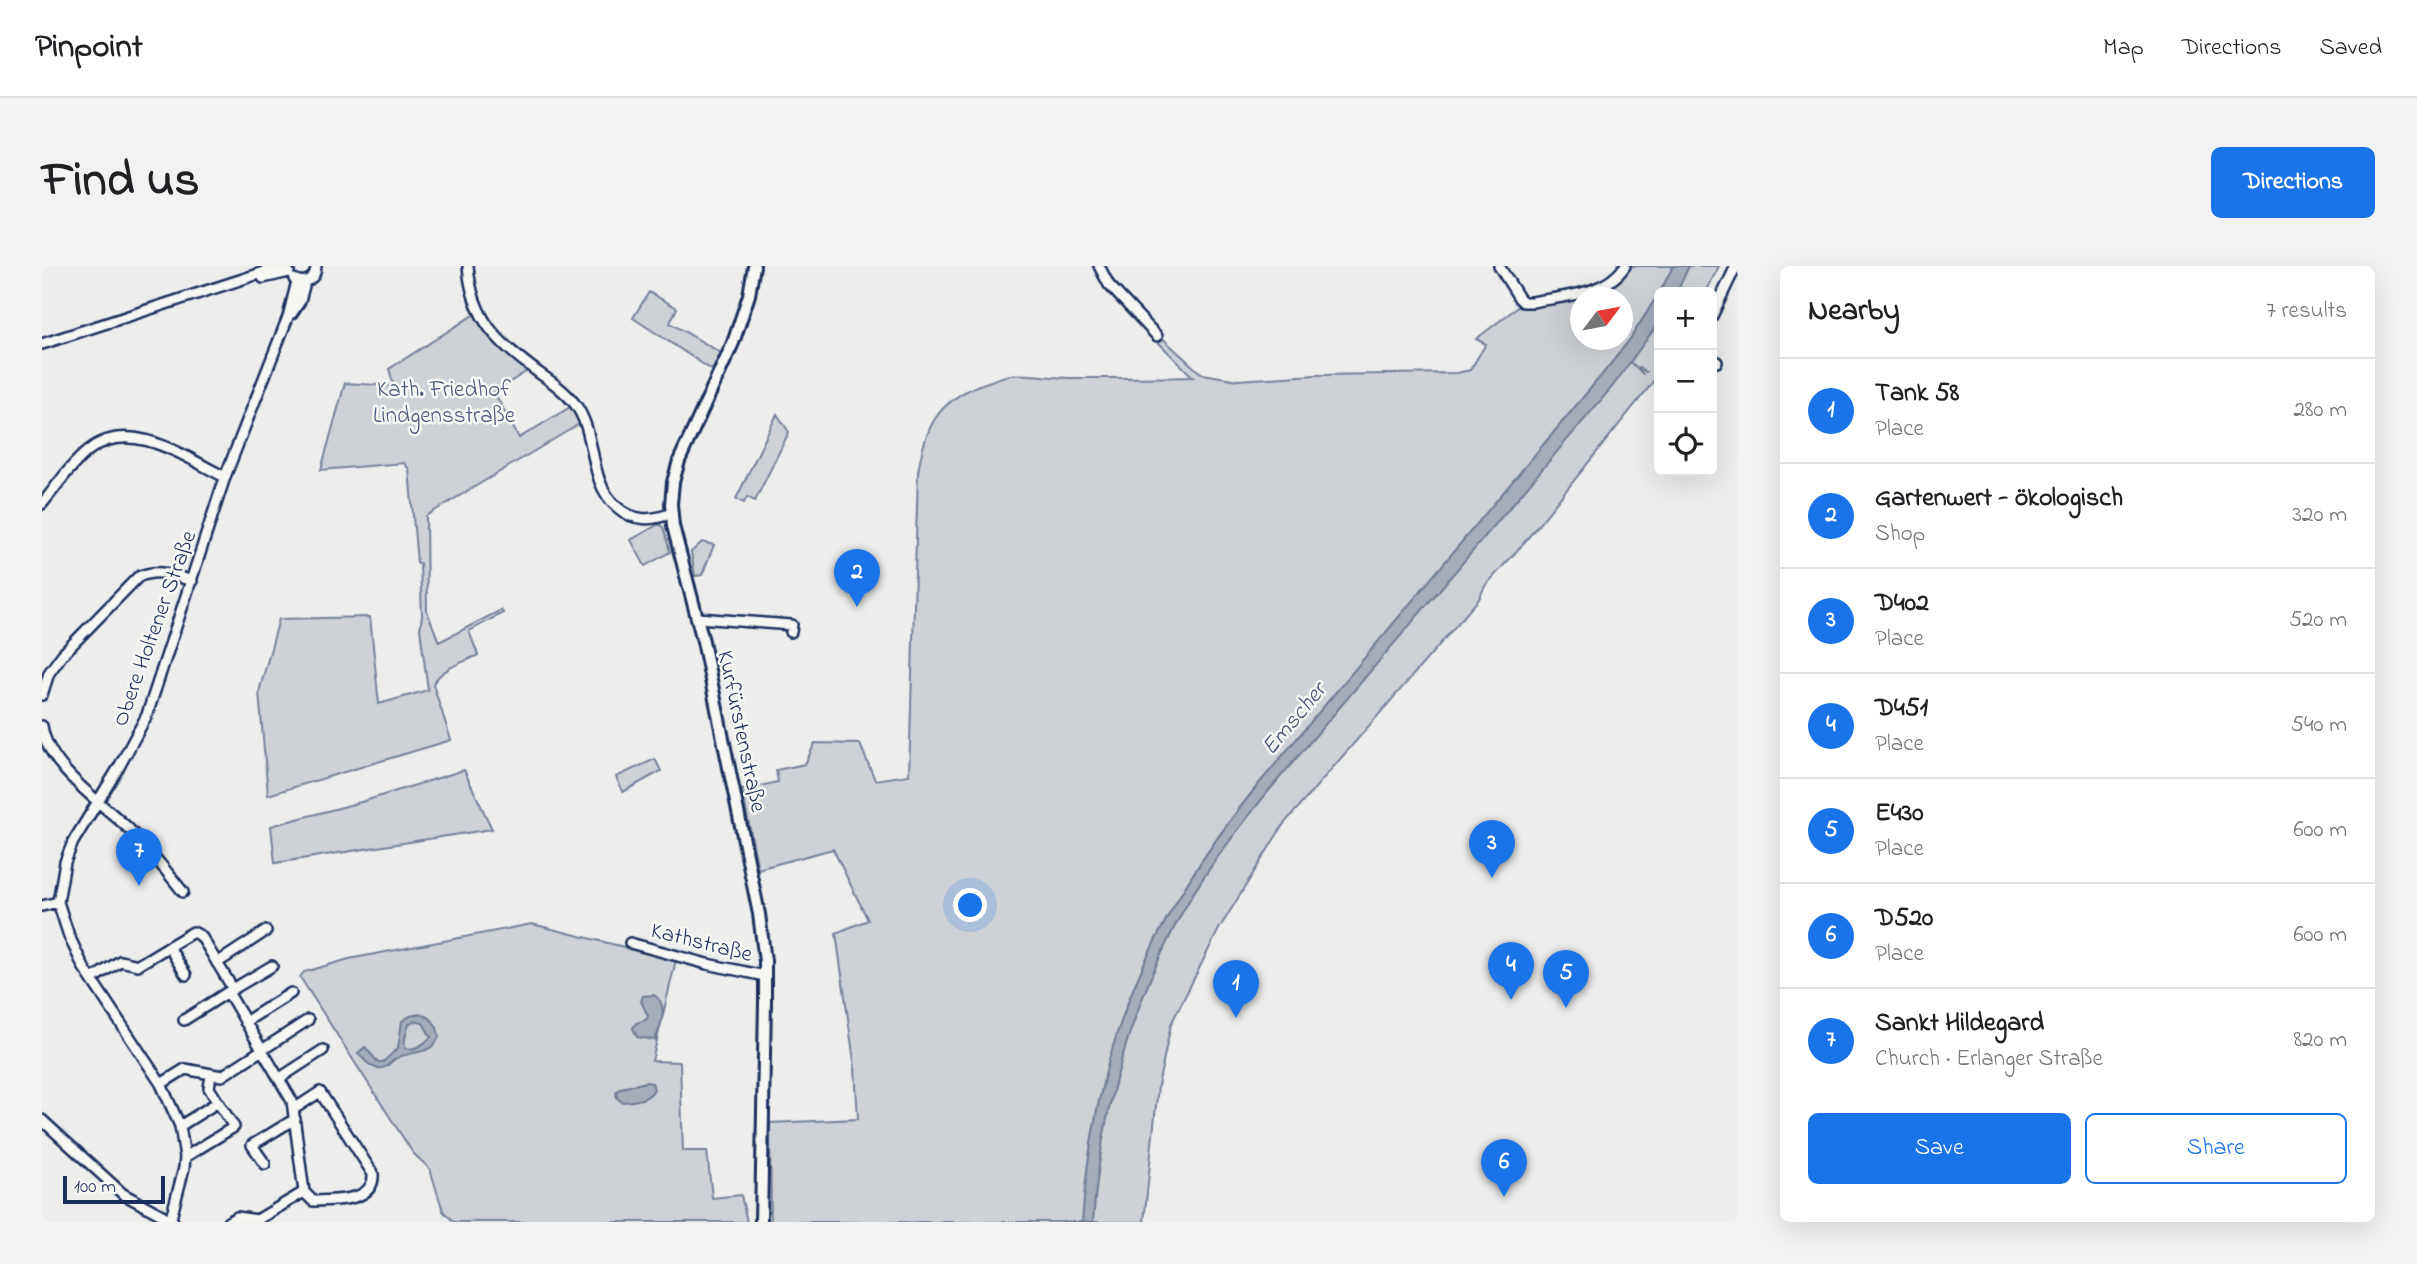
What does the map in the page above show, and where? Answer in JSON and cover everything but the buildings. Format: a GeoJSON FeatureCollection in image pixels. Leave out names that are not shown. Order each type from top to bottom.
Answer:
{"type":"FeatureCollection","features":[{"type":"Feature","properties":{"kind":"main road","name":"Kurfürstenstraße"},"geometry":{"type":"LineString","coordinates":[[754,266],[750,295],[733,344],[679,461],[671,513],[698,618],[757,898],[765,976],[761,1222]]}},
{"type":"Feature","properties":{"kind":"street"},"geometry":{"type":"LineString","coordinates":[[42,344],[287,268],[301,281],[314,276],[317,266]]}},
{"type":"Feature","properties":{"kind":"street"},"geometry":{"type":"LineString","coordinates":[[468,266],[470,287],[476,305],[497,339],[557,386],[580,411],[597,475],[610,500],[625,512],[646,520],[671,513]]}},
{"type":"Feature","properties":{"kind":"street"},"geometry":{"type":"LineString","coordinates":[[1099,266],[1109,285],[1157,336]]}},
{"type":"Feature","properties":{"kind":"street"},"geometry":{"type":"LineString","coordinates":[[1499,266],[1519,298],[1525,302],[1603,287],[1616,278],[1625,266]]}},
{"type":"Feature","properties":{"kind":"street"},"geometry":{"type":"LineString","coordinates":[[1717,306],[1736,266]]}},
{"type":"Feature","properties":{"kind":"street","name":"Obere Holtener Straße"},"geometry":{"type":"LineString","coordinates":[[172,1221],[172,1209],[180,1186],[185,1157],[180,1126],[161,1084],[76,952],[58,902],[65,862],[73,842],[147,715],[225,477],[301,281]]}},
{"type":"Feature","properties":{"kind":"street"},"geometry":{"type":"LineString","coordinates":[[42,504],[86,452],[96,445],[124,437],[154,443],[225,477]]}},
{"type":"Feature","properties":{"kind":"street"},"geometry":{"type":"LineString","coordinates":[[42,695],[49,673],[62,655],[138,577],[145,573],[164,572],[192,580]]}},
{"type":"Feature","properties":{"kind":"street"},"geometry":{"type":"LineString","coordinates":[[698,618],[792,625],[791,632]]}},
{"type":"Feature","properties":{"kind":"street"},"geometry":{"type":"LineString","coordinates":[[42,726],[43,734],[57,761],[154,856],[183,892]]}},
{"type":"Feature","properties":{"kind":"street"},"geometry":{"type":"LineString","coordinates":[[42,906],[58,902]]}},
{"type":"Feature","properties":{"kind":"street"},"geometry":{"type":"LineString","coordinates":[[217,963],[266,931]]}},
{"type":"Feature","properties":{"kind":"street"},"geometry":{"type":"LineString","coordinates":[[92,979],[120,961],[138,965],[193,932],[201,936],[245,1022],[280,1078],[295,1114],[304,1192],[313,1201],[351,1199],[362,1194],[372,1184],[373,1174],[320,1092],[295,1114],[252,1145],[264,1164]]}},
{"type":"Feature","properties":{"kind":"street","name":"Kathstraße"},"geometry":{"type":"LineString","coordinates":[[630,943],[707,964],[765,976]]}},
{"type":"Feature","properties":{"kind":"street"},"geometry":{"type":"LineString","coordinates":[[169,947],[186,975]]}},
{"type":"Feature","properties":{"kind":"street"},"geometry":{"type":"LineString","coordinates":[[184,1020],[272,966]]}},
{"type":"Feature","properties":{"kind":"street"},"geometry":{"type":"LineString","coordinates":[[245,1022],[291,993]]}},
{"type":"Feature","properties":{"kind":"street"},"geometry":{"type":"LineString","coordinates":[[161,1084],[185,1069],[222,1076],[308,1020]]}},
{"type":"Feature","properties":{"kind":"street"},"geometry":{"type":"LineString","coordinates":[[280,1078],[323,1050]]}},
{"type":"Feature","properties":{"kind":"street"},"geometry":{"type":"LineString","coordinates":[[185,1157],[234,1127],[209,1088],[211,1075]]}},
{"type":"Feature","properties":{"kind":"street"},"geometry":{"type":"LineString","coordinates":[[180,1126],[218,1102]]}},
{"type":"Feature","properties":{"kind":"street"},"geometry":{"type":"LineString","coordinates":[[42,1120],[123,1194],[172,1221]]}},
{"type":"Feature","properties":{"kind":"street"},"geometry":{"type":"LineString","coordinates":[[228,1222],[237,1216],[257,1220],[304,1192]]}},
{"type":"Feature","properties":{"kind":"green space"},"geometry":{"type":"Polygon","coordinates":[[[1093,266],[1098,266],[1159,335],[1203,374],[1238,380],[1316,375],[1457,373],[1470,370],[1486,344],[1476,339],[1523,303],[1570,295],[1570,350],[1633,350],[1633,287],[1606,287],[1626,266],[1719,266],[1708,287],[1654,287],[1654,380],[1650,386],[1523,544],[1485,586],[1479,599],[1283,825],[1219,929],[1171,1024],[1158,1086],[1144,1222],[771,1222],[770,1123],[858,1119],[855,1068],[836,933],[868,920],[833,849],[758,869],[742,790],[778,782],[776,770],[805,764],[815,743],[860,744],[875,780],[909,775],[918,472],[924,442],[935,419],[952,400],[979,385],[1010,375],[1069,378],[1193,377],[1109,293],[1093,266]]]}},
{"type":"Feature","properties":{"kind":"green space"},"geometry":{"type":"Polygon","coordinates":[[[649,292],[677,308],[670,323],[721,353],[712,370],[633,318],[649,292]]]}},
{"type":"Feature","properties":{"kind":"green space","name":"Kath. Friedhof Lindgensstraße"},"geometry":{"type":"Polygon","coordinates":[[[475,314],[492,340],[529,370],[494,392],[519,438],[572,406],[581,423],[426,516],[427,611],[439,642],[501,610],[503,613],[469,631],[478,655],[447,670],[433,684],[451,740],[268,795],[259,692],[279,619],[370,617],[379,704],[428,690],[420,629],[420,563],[417,563],[409,469],[404,463],[321,470],[345,383],[394,386],[389,369],[475,314]]]}},
{"type":"Feature","properties":{"kind":"green space"},"geometry":{"type":"Polygon","coordinates":[[[777,414],[789,432],[755,501],[747,497],[744,503],[736,499],[777,414]]]}},
{"type":"Feature","properties":{"kind":"green space"},"geometry":{"type":"Polygon","coordinates":[[[659,524],[663,527],[670,552],[645,566],[631,540],[659,524]]]}},
{"type":"Feature","properties":{"kind":"green space"},"geometry":{"type":"Polygon","coordinates":[[[702,542],[714,545],[702,575],[695,576],[691,552],[702,542]]]}},
{"type":"Feature","properties":{"kind":"green space"},"geometry":{"type":"Polygon","coordinates":[[[655,759],[661,771],[623,792],[616,777],[655,759]]]}},
{"type":"Feature","properties":{"kind":"green space"},"geometry":{"type":"Polygon","coordinates":[[[464,770],[492,829],[275,863],[271,826],[464,770]]]}},
{"type":"Feature","properties":{"kind":"green space"},"geometry":{"type":"Polygon","coordinates":[[[532,924],[676,960],[652,1061],[680,1062],[683,1151],[707,1151],[712,1198],[741,1195],[747,1222],[454,1222],[443,1211],[430,1169],[413,1153],[300,977],[304,972],[349,959],[532,924]]]}},
{"type":"Feature","properties":{"kind":"water"},"geometry":{"type":"Polygon","coordinates":[[[1673,266],[1689,266],[1679,287],[1662,287],[1673,266]]]}},
{"type":"Feature","properties":{"kind":"water"},"geometry":{"type":"Polygon","coordinates":[[[1654,301],[1654,329],[1613,386],[1266,794],[1193,894],[1156,965],[1129,1036],[1109,1109],[1093,1222],[1082,1222],[1088,1159],[1099,1099],[1114,1043],[1133,989],[1185,886],[1257,786],[1621,350],[1633,350],[1633,334],[1654,301]]]}},
{"type":"Feature","properties":{"kind":"water"},"geometry":{"type":"Polygon","coordinates":[[[654,995],[659,999],[662,1010],[655,1040],[637,1037],[633,1028],[648,1016],[641,1001],[643,996],[654,995]]]}},
{"type":"Feature","properties":{"kind":"water"},"geometry":{"type":"Polygon","coordinates":[[[424,1015],[435,1025],[439,1037],[431,1048],[400,1056],[381,1068],[371,1066],[358,1053],[365,1047],[378,1062],[383,1062],[398,1048],[402,1021],[410,1016],[424,1015]],[[415,1021],[409,1024],[405,1048],[412,1049],[431,1037],[423,1023],[415,1021]]]}},
{"type":"Feature","properties":{"kind":"water"},"geometry":{"type":"Polygon","coordinates":[[[652,1083],[654,1089],[644,1098],[622,1102],[617,1098],[616,1092],[621,1088],[652,1083]]]}},
{"type":"Feature","properties":{"kind":"waterway"},"geometry":{"type":"LineString","coordinates":[[1631,363],[1643,374]]}},
{"type":"Feature","properties":{"kind":"waterway"},"geometry":{"type":"LineString","coordinates":[[1639,368],[1646,372]]}},
{"type":"Feature","properties":{"kind":"place","name":"Gartenwert - ökologisch"},"geometry":{"type":"Point","coordinates":[857,607]}},
{"type":"Feature","properties":{"kind":"place","name":"D402"},"geometry":{"type":"Point","coordinates":[1492,878]}},
{"type":"Feature","properties":{"kind":"place","name":"Sankt Hildegard"},"geometry":{"type":"Point","coordinates":[139,886]}},
{"type":"Feature","properties":{"kind":"place","name":"D451"},"geometry":{"type":"Point","coordinates":[1511,1000]}},
{"type":"Feature","properties":{"kind":"place","name":"E430"},"geometry":{"type":"Point","coordinates":[1566,1008]}},
{"type":"Feature","properties":{"kind":"place","name":"Tank 58"},"geometry":{"type":"Point","coordinates":[1236,1018]}},
{"type":"Feature","properties":{"kind":"place","name":"D520"},"geometry":{"type":"Point","coordinates":[1504,1197]}},
{"type":"Feature","properties":{"kind":"water label","name":"Emscher"},"geometry":{"type":"Point","coordinates":[1293,718]}}]}
